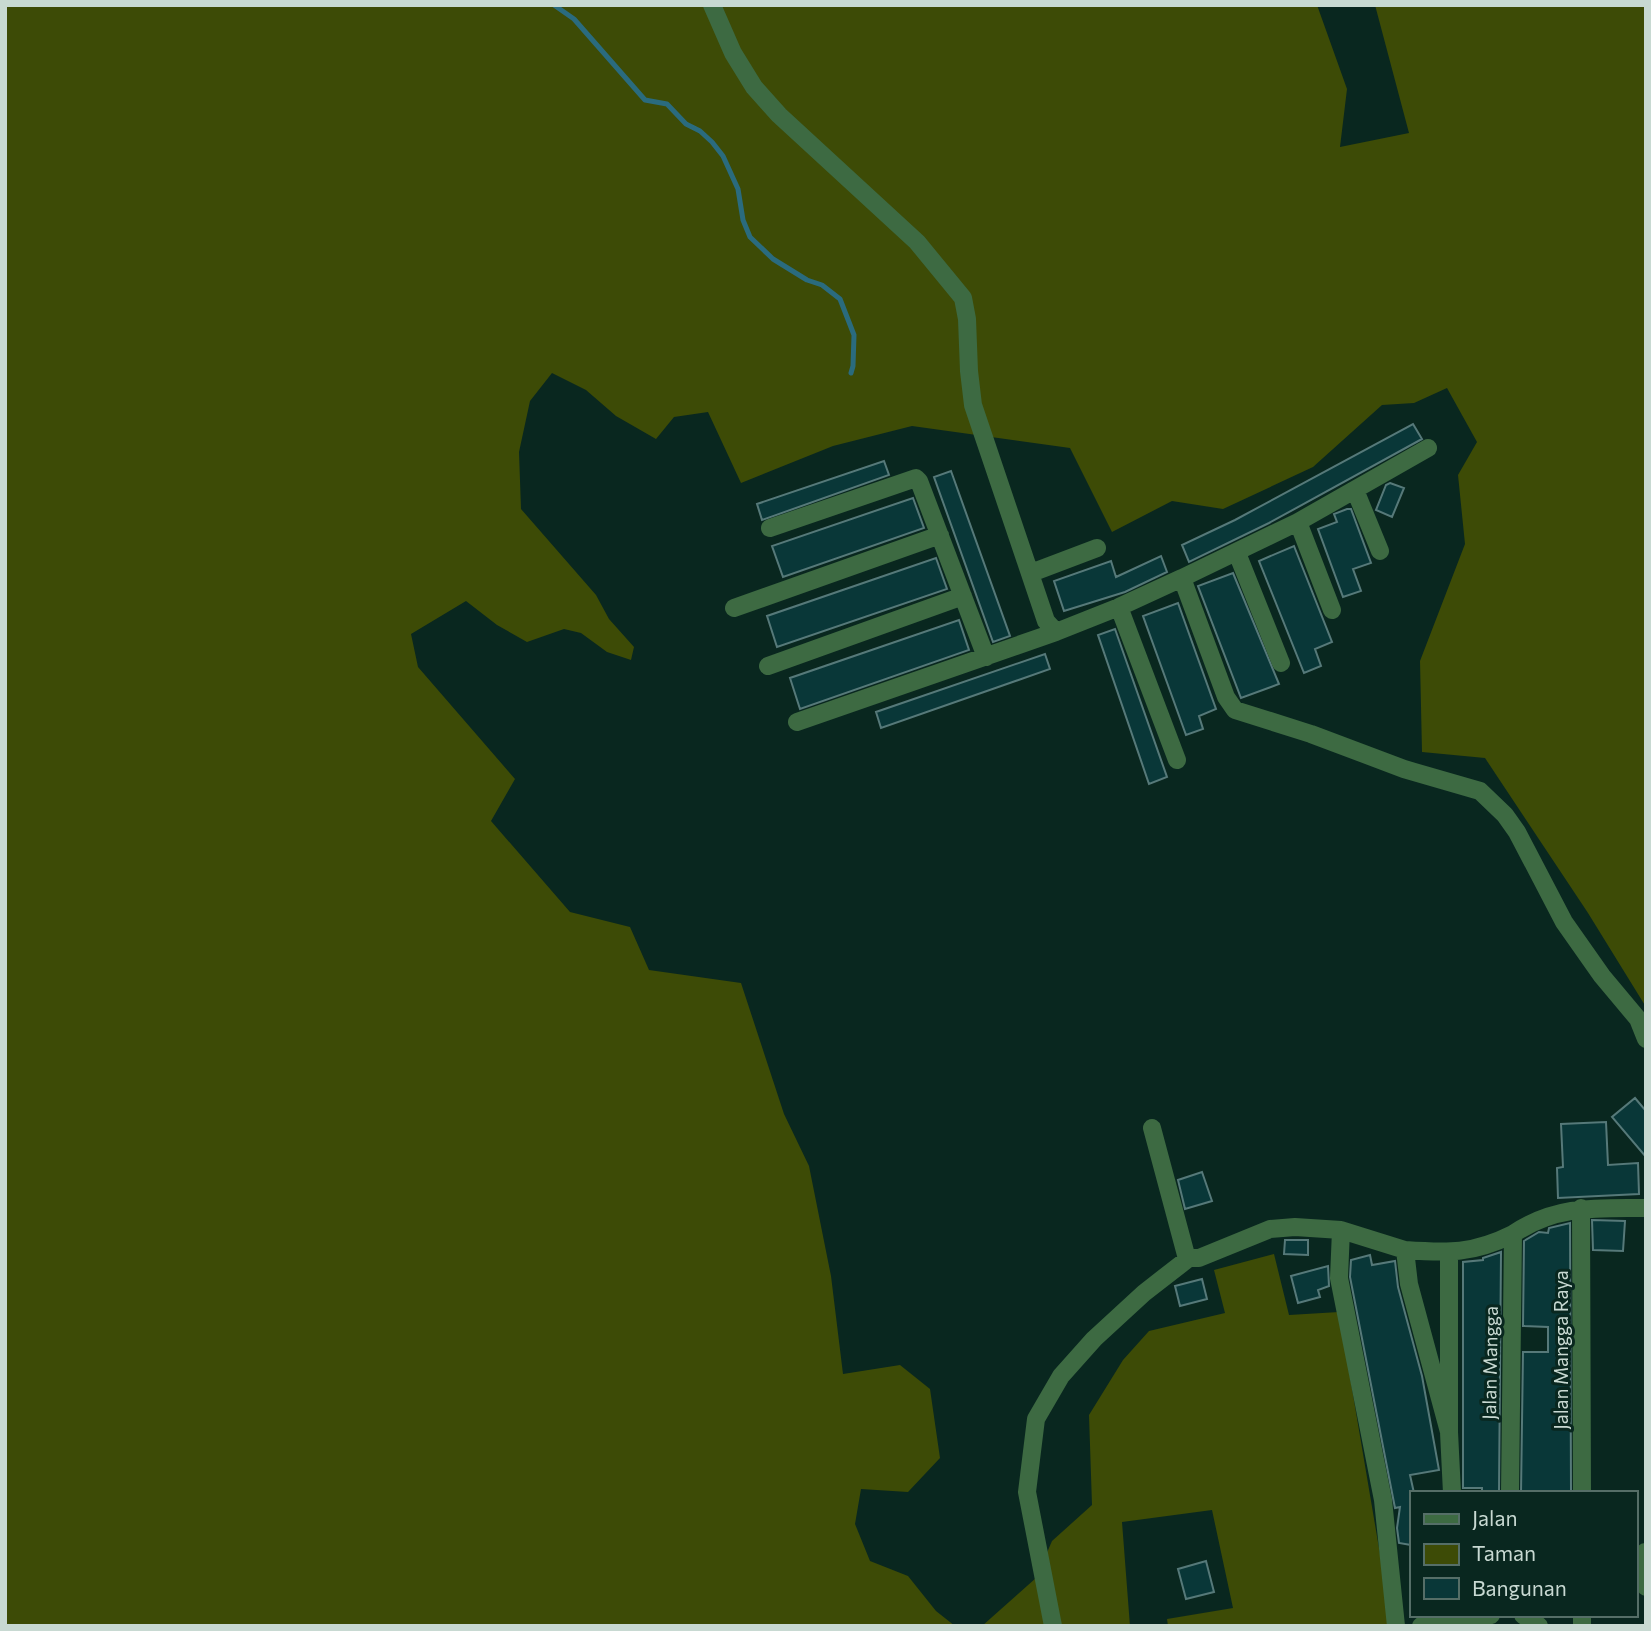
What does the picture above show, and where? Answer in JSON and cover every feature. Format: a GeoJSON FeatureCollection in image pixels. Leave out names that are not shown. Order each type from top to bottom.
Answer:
{"type":"FeatureCollection","features":[{"type":"Feature","properties":{"kind":"street"},"geometry":{"type":"LineString","coordinates":[[712,5],[733,53],[754,87],[779,115],[917,242],[963,298],[974,405],[1046,621],[1056,632]]}},
{"type":"Feature","properties":{"kind":"street"},"geometry":{"type":"LineString","coordinates":[[797,722],[1056,632],[1119,607],[1298,522],[1428,448]]}},
{"type":"Feature","properties":{"kind":"street"},"geometry":{"type":"LineString","coordinates":[[770,528],[916,478],[986,657]]}},
{"type":"Feature","properties":{"kind":"street"},"geometry":{"type":"LineString","coordinates":[[1355,490],[1380,551]]}},
{"type":"Feature","properties":{"kind":"street"},"geometry":{"type":"LineString","coordinates":[[1298,522],[1332,610]]}},
{"type":"Feature","properties":{"kind":"street"},"geometry":{"type":"LineString","coordinates":[[734,608],[940,535]]}},
{"type":"Feature","properties":{"kind":"street"},"geometry":{"type":"LineString","coordinates":[[1031,573],[1097,548]]}},
{"type":"Feature","properties":{"kind":"street"},"geometry":{"type":"LineString","coordinates":[[1237,553],[1281,663]]}},
{"type":"Feature","properties":{"kind":"street"},"geometry":{"type":"LineString","coordinates":[[1182,578],[1226,697],[1235,710],[1311,734],[1404,769],[1480,791],[1505,815],[1517,832],[1564,922],[1602,976],[1638,1019],[1646,1039]]}},
{"type":"Feature","properties":{"kind":"street"},"geometry":{"type":"LineString","coordinates":[[768,666],[963,596]]}},
{"type":"Feature","properties":{"kind":"street"},"geometry":{"type":"LineString","coordinates":[[1119,607],[1177,760]]}},
{"type":"Feature","properties":{"kind":"street"},"geometry":{"type":"LineString","coordinates":[[1152,1128],[1189,1258]]}},
{"type":"Feature","properties":{"kind":"street"},"geometry":{"type":"LineString","coordinates":[[1053,1626],[1027,1492],[1036,1419],[1061,1376],[1094,1339],[1144,1293],[1189,1258],[1199,1258],[1270,1229],[1295,1227],[1341,1230],[1405,1250],[1449,1253],[1496,1243],[1540,1219],[1581,1208],[1646,1208]]}},
{"type":"Feature","properties":{"kind":"street","name":"Jalan Mangga Raya"},"geometry":{"type":"LineString","coordinates":[[1581,1208],[1582,1491]]}},
{"type":"Feature","properties":{"kind":"street"},"geometry":{"type":"LineString","coordinates":[[1341,1230],[1339,1278],[1383,1500],[1396,1626]]}},
{"type":"Feature","properties":{"kind":"street","name":"Jalan Mangga"},"geometry":{"type":"LineString","coordinates":[[1510,1491],[1513,1234]]}},
{"type":"Feature","properties":{"kind":"street","name":"Jalan Mangga"},"geometry":{"type":"LineString","coordinates":[[1405,1250],[1409,1284],[1449,1432]]}},
{"type":"Feature","properties":{"kind":"street","name":"Jalan Mangga"},"geometry":{"type":"LineString","coordinates":[[1449,1253],[1449,1432],[1452,1491]]}},
{"type":"Feature","properties":{"kind":"street"},"geometry":{"type":"LineString","coordinates":[[1642,1552],[1646,1587]]}},
{"type":"Feature","properties":{"kind":"street"},"geometry":{"type":"LineString","coordinates":[[1421,1626],[1483,1617]]}},
{"type":"Feature","properties":{"kind":"green space"},"geometry":{"type":"Polygon","coordinates":[[[5,5],[1317,5],[1347,89],[1340,147],[1409,133],[1375,5],[1646,5],[1646,1007],[1588,913],[1485,758],[1422,752],[1420,661],[1465,544],[1458,475],[1477,442],[1447,388],[1414,403],[1382,405],[1313,467],[1223,509],[1172,501],[1112,532],[1070,448],[912,426],[833,446],[741,483],[708,412],[674,417],[656,439],[616,416],[586,390],[552,373],[530,401],[519,452],[521,509],[596,595],[609,619],[634,647],[631,660],[607,652],[581,633],[564,629],[527,642],[497,625],[466,601],[411,634],[418,667],[515,779],[491,821],[570,912],[630,927],[649,970],[741,983],[784,1114],[809,1166],[831,1276],[843,1374],[900,1365],[930,1389],[940,1458],[908,1492],[861,1489],[855,1524],[870,1561],[908,1576],[936,1611],[955,1626],[5,1626],[5,5]]]}},
{"type":"Feature","properties":{"kind":"green space"},"geometry":{"type":"Polygon","coordinates":[[[1274,1254],[1289,1315],[1339,1312],[1381,1560],[1389,1626],[1168,1626],[1167,1619],[1233,1608],[1212,1510],[1122,1522],[1130,1626],[982,1626],[1036,1578],[1052,1541],[1092,1505],[1089,1415],[1123,1360],[1149,1331],[1225,1313],[1214,1270],[1274,1254]]]}},
{"type":"Feature","properties":{"kind":"building"},"geometry":{"type":"Polygon","coordinates":[[[1413,424],[1422,439],[1269,523],[1189,562],[1182,545],[1235,520],[1413,424]]]}},
{"type":"Feature","properties":{"kind":"building"},"geometry":{"type":"Polygon","coordinates":[[[884,461],[889,475],[762,520],[757,504],[884,461]]]}},
{"type":"Feature","properties":{"kind":"building"},"geometry":{"type":"Polygon","coordinates":[[[951,471],[1010,636],[993,642],[934,477],[951,471]]]}},
{"type":"Feature","properties":{"kind":"building"},"geometry":{"type":"Polygon","coordinates":[[[1390,483],[1404,488],[1392,517],[1376,510],[1386,485],[1390,483]]]}},
{"type":"Feature","properties":{"kind":"building"},"geometry":{"type":"Polygon","coordinates":[[[913,498],[924,528],[783,577],[772,546],[913,498]]]}},
{"type":"Feature","properties":{"kind":"building"},"geometry":{"type":"Polygon","coordinates":[[[1351,509],[1371,563],[1353,569],[1361,591],[1343,597],[1318,529],[1337,522],[1334,514],[1351,509]]]}},
{"type":"Feature","properties":{"kind":"building"},"geometry":{"type":"Polygon","coordinates":[[[1294,546],[1332,642],[1315,649],[1321,666],[1304,673],[1259,561],[1294,546]]]}},
{"type":"Feature","properties":{"kind":"building"},"geometry":{"type":"Polygon","coordinates":[[[1161,556],[1167,572],[1125,592],[1064,611],[1054,581],[1111,561],[1116,577],[1161,556]]]}},
{"type":"Feature","properties":{"kind":"building"},"geometry":{"type":"Polygon","coordinates":[[[936,558],[947,589],[777,647],[767,616],[936,558]]]}},
{"type":"Feature","properties":{"kind":"building"},"geometry":{"type":"Polygon","coordinates":[[[1233,573],[1279,684],[1241,698],[1198,586],[1233,573]]]}},
{"type":"Feature","properties":{"kind":"building"},"geometry":{"type":"Polygon","coordinates":[[[1178,603],[1216,709],[1199,716],[1203,729],[1186,735],[1143,616],[1178,603]]]}},
{"type":"Feature","properties":{"kind":"building"},"geometry":{"type":"Polygon","coordinates":[[[959,620],[969,650],[800,709],[790,678],[959,620]]]}},
{"type":"Feature","properties":{"kind":"building"},"geometry":{"type":"Polygon","coordinates":[[[1115,629],[1167,777],[1149,784],[1098,635],[1115,629]]]}},
{"type":"Feature","properties":{"kind":"building"},"geometry":{"type":"Polygon","coordinates":[[[1045,654],[1050,669],[881,728],[876,712],[1045,654]]]}},
{"type":"Feature","properties":{"kind":"building"},"geometry":{"type":"Polygon","coordinates":[[[1635,1098],[1646,1111],[1646,1157],[1612,1117],[1635,1098]]]}},
{"type":"Feature","properties":{"kind":"building"},"geometry":{"type":"Polygon","coordinates":[[[1606,1122],[1608,1165],[1638,1163],[1639,1194],[1558,1198],[1557,1168],[1563,1167],[1561,1124],[1606,1122]]]}},
{"type":"Feature","properties":{"kind":"building"},"geometry":{"type":"Polygon","coordinates":[[[1202,1172],[1212,1201],[1185,1209],[1178,1180],[1202,1172]]]}},
{"type":"Feature","properties":{"kind":"building"},"geometry":{"type":"Polygon","coordinates":[[[1592,1220],[1625,1221],[1623,1251],[1593,1250],[1592,1220]]]}},
{"type":"Feature","properties":{"kind":"building"},"geometry":{"type":"Polygon","coordinates":[[[1570,1223],[1571,1491],[1521,1491],[1523,1352],[1548,1352],[1548,1327],[1523,1326],[1524,1241],[1539,1232],[1548,1233],[1549,1228],[1570,1223]]]}},
{"type":"Feature","properties":{"kind":"building"},"geometry":{"type":"Polygon","coordinates":[[[1285,1240],[1308,1240],[1308,1255],[1284,1254],[1285,1240]]]}},
{"type":"Feature","properties":{"kind":"building"},"geometry":{"type":"Polygon","coordinates":[[[1501,1252],[1499,1491],[1463,1488],[1463,1262],[1501,1252]]]}},
{"type":"Feature","properties":{"kind":"building"},"geometry":{"type":"Polygon","coordinates":[[[1370,1255],[1372,1265],[1395,1261],[1398,1287],[1422,1376],[1439,1470],[1410,1475],[1414,1491],[1410,1491],[1410,1545],[1399,1543],[1397,1528],[1400,1507],[1395,1508],[1350,1277],[1351,1260],[1370,1255]]]}},
{"type":"Feature","properties":{"kind":"building"},"geometry":{"type":"Polygon","coordinates":[[[1328,1266],[1329,1286],[1318,1290],[1320,1297],[1298,1303],[1291,1276],[1328,1266]]]}},
{"type":"Feature","properties":{"kind":"building"},"geometry":{"type":"Polygon","coordinates":[[[1202,1279],[1207,1299],[1180,1306],[1175,1286],[1202,1279]]]}},
{"type":"Feature","properties":{"kind":"building"},"geometry":{"type":"Polygon","coordinates":[[[1206,1561],[1214,1592],[1186,1599],[1178,1569],[1206,1561]]]}},
{"type":"Feature","properties":{"kind":"waterway"},"geometry":{"type":"LineString","coordinates":[[554,5],[574,19],[645,100],[667,104],[686,124],[700,131],[712,142],[723,156],[738,189],[743,220],[750,237],[773,259],[807,280],[822,285],[840,299],[854,335],[851,373]]}}]}
